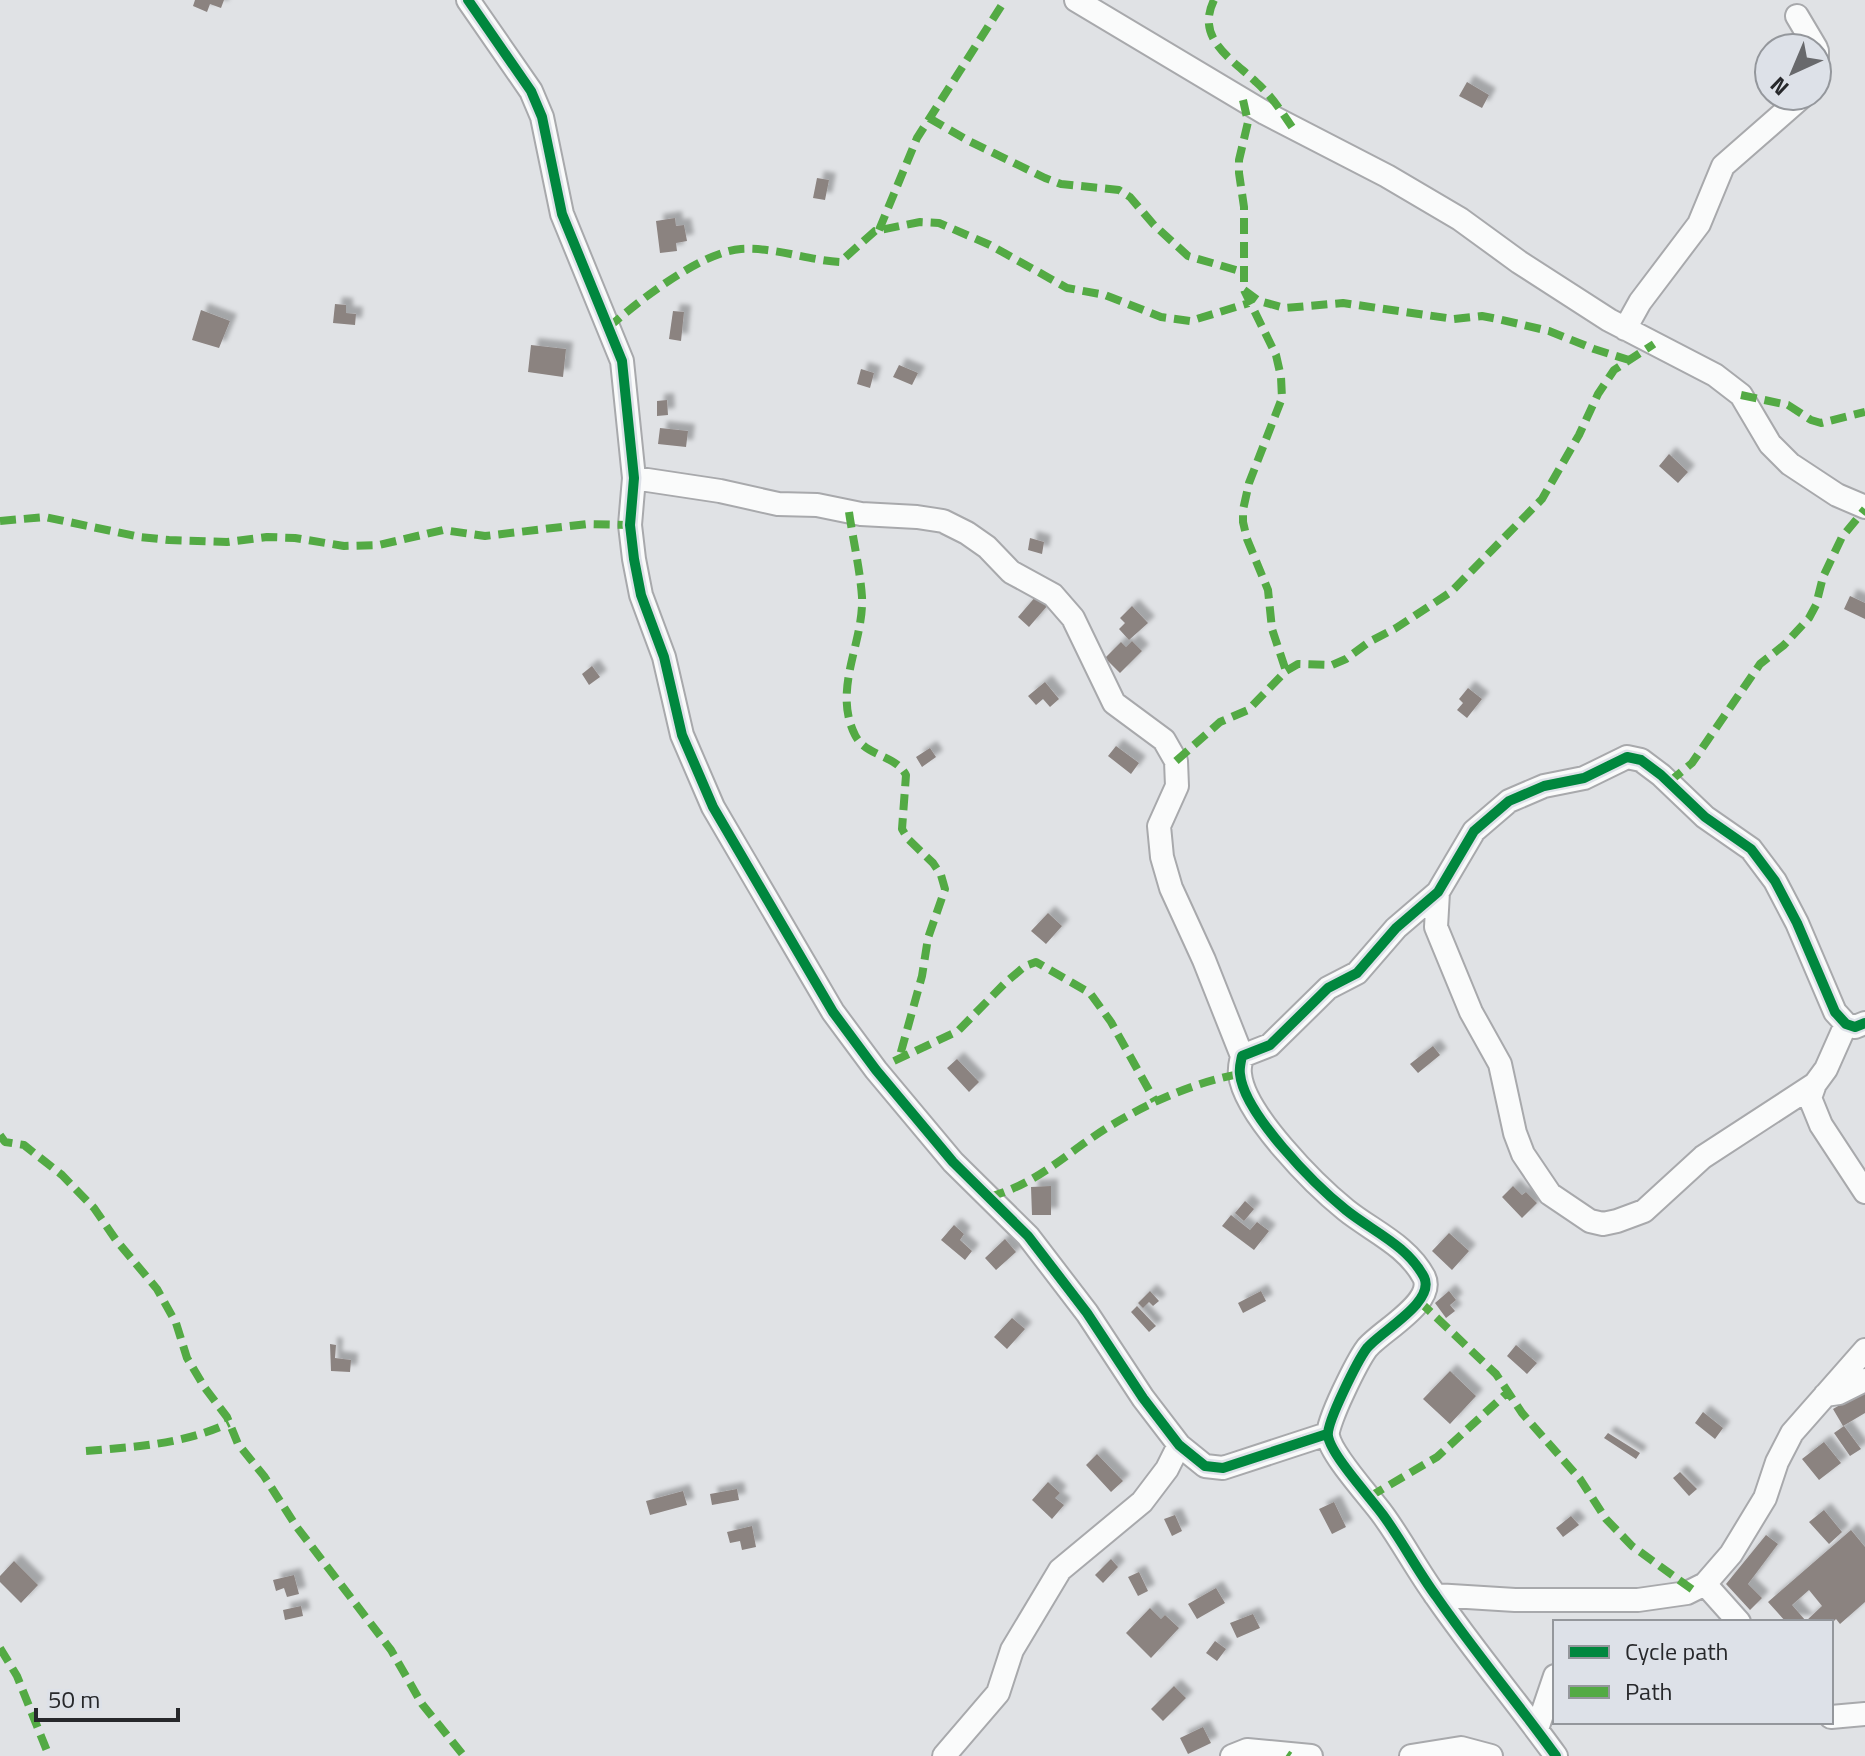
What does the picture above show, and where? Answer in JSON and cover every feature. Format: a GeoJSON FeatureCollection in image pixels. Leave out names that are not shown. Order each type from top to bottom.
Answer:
{"type":"FeatureCollection","features":[{"type":"Feature","properties":{"kind":"street"},"geometry":{"type":"LineString","coordinates":[[468,0],[531,91],[542,117],[562,214],[622,361],[634,478],[630,525],[641,595],[664,657],[682,735],[713,807],[833,1012],[876,1070],[953,1162],[1028,1236],[1087,1313],[1143,1398],[1179,1445],[1205,1466],[1223,1468],[1327,1434]]}},
{"type":"Feature","properties":{"kind":"street"},"geometry":{"type":"LineString","coordinates":[[1076,0],[1265,113],[1387,176],[1460,219],[1519,262],[1625,329],[1715,375],[1741,395],[1780,455],[1837,495],[1865,507]]}},
{"type":"Feature","properties":{"kind":"street"},"geometry":{"type":"LineString","coordinates":[[1797,16],[1807,32]]}},
{"type":"Feature","properties":{"kind":"street"},"geometry":{"type":"LineString","coordinates":[[1625,329],[1640,302],[1699,224],[1723,166],[1785,112]]}},
{"type":"Feature","properties":{"kind":"street"},"geometry":{"type":"LineString","coordinates":[[634,478],[720,491],[778,504],[817,505],[861,514],[943,521],[987,547],[1011,572],[1053,595],[1073,618],[1114,703],[1164,740],[1176,761],[1177,786],[1159,826],[1162,857],[1171,888],[1242,1056],[1239,1074],[1249,1102],[1284,1150],[1346,1210],[1388,1237],[1423,1275],[1426,1285],[1425,1293],[1416,1304],[1368,1348],[1331,1417],[1327,1434],[1333,1448],[1386,1518],[1435,1595],[1556,1756]]}},
{"type":"Feature","properties":{"kind":"street"},"geometry":{"type":"LineString","coordinates":[[1242,1056],[1270,1045],[1328,988],[1357,973],[1396,928],[1438,892],[1474,831],[1509,801],[1544,786],[1584,778],[1627,757],[1641,760],[1705,817],[1751,849],[1775,881],[1797,923],[1827,996],[1855,1024],[1815,1084],[1810,1098],[1821,1125],[1865,1192]]}},
{"type":"Feature","properties":{"kind":"street"},"geometry":{"type":"LineString","coordinates":[[1438,892],[1436,927],[1471,1012],[1500,1064],[1515,1133],[1523,1154],[1550,1194],[1590,1221],[1603,1224],[1644,1211],[1703,1157],[1815,1084]]}},
{"type":"Feature","properties":{"kind":"street"},"geometry":{"type":"LineString","coordinates":[[1435,1595],[1638,1600],[1687,1593],[1705,1584],[1731,1554],[1765,1498],[1777,1462],[1792,1433],[1865,1350]]}},
{"type":"Feature","properties":{"kind":"street"},"geometry":{"type":"LineString","coordinates":[[1825,1395],[1839,1393],[1865,1380]]}},
{"type":"Feature","properties":{"kind":"street"},"geometry":{"type":"LineString","coordinates":[[944,1756],[998,1693],[1012,1650],[1060,1570],[1142,1502],[1167,1469],[1179,1445]]}},
{"type":"Feature","properties":{"kind":"street"},"geometry":{"type":"LineString","coordinates":[[1705,1584],[1737,1620]]}},
{"type":"Feature","properties":{"kind":"street"},"geometry":{"type":"LineString","coordinates":[[1578,1620],[1592,1601]]}},
{"type":"Feature","properties":{"kind":"street"},"geometry":{"type":"LineString","coordinates":[[1537,1729],[1553,1682]]}},
{"type":"Feature","properties":{"kind":"street"},"geometry":{"type":"LineString","coordinates":[[1833,1717],[1865,1714]]}},
{"type":"Feature","properties":{"kind":"street"},"geometry":{"type":"LineString","coordinates":[[1411,1756],[1461,1748],[1491,1756]]}},
{"type":"Feature","properties":{"kind":"street"},"geometry":{"type":"LineString","coordinates":[[1232,1756],[1247,1750],[1311,1756]]}},
{"type":"Feature","properties":{"kind":"building"},"geometry":{"type":"Polygon","coordinates":[[[195,0],[224,0],[221,8],[210,4],[207,12],[193,6],[195,0]]]}},
{"type":"Feature","properties":{"kind":"building"},"geometry":{"type":"Polygon","coordinates":[[[1467,82],[1489,95],[1482,108],[1459,96],[1467,82]]]}},
{"type":"Feature","properties":{"kind":"building"},"geometry":{"type":"Polygon","coordinates":[[[817,178],[829,180],[825,200],[813,198],[817,178]]]}},
{"type":"Feature","properties":{"kind":"building"},"geometry":{"type":"Polygon","coordinates":[[[675,218],[676,226],[684,225],[687,241],[676,243],[677,251],[660,253],[656,221],[675,218]]]}},
{"type":"Feature","properties":{"kind":"building"},"geometry":{"type":"Polygon","coordinates":[[[335,304],[346,305],[346,313],[356,314],[355,325],[333,323],[335,304]]]}},
{"type":"Feature","properties":{"kind":"building"},"geometry":{"type":"Polygon","coordinates":[[[201,310],[230,321],[219,348],[192,340],[201,310]]]}},
{"type":"Feature","properties":{"kind":"building"},"geometry":{"type":"Polygon","coordinates":[[[673,311],[684,312],[681,341],[669,339],[673,311]]]}},
{"type":"Feature","properties":{"kind":"building"},"geometry":{"type":"Polygon","coordinates":[[[531,345],[566,349],[563,377],[528,372],[531,345]]]}},
{"type":"Feature","properties":{"kind":"building"},"geometry":{"type":"Polygon","coordinates":[[[899,365],[918,373],[912,385],[893,377],[899,365]]]}},
{"type":"Feature","properties":{"kind":"building"},"geometry":{"type":"Polygon","coordinates":[[[861,369],[874,373],[870,388],[857,384],[861,369]]]}},
{"type":"Feature","properties":{"kind":"building"},"geometry":{"type":"Polygon","coordinates":[[[667,400],[668,415],[657,416],[657,401],[667,400]]]}},
{"type":"Feature","properties":{"kind":"building"},"geometry":{"type":"Polygon","coordinates":[[[660,428],[688,431],[686,447],[658,444],[660,428]]]}},
{"type":"Feature","properties":{"kind":"building"},"geometry":{"type":"Polygon","coordinates":[[[1669,454],[1688,472],[1678,483],[1659,466],[1669,454]]]}},
{"type":"Feature","properties":{"kind":"building"},"geometry":{"type":"Polygon","coordinates":[[[1030,538],[1044,542],[1042,554],[1028,550],[1030,538]]]}},
{"type":"Feature","properties":{"kind":"building"},"geometry":{"type":"Polygon","coordinates":[[[1037,595],[1048,605],[1029,627],[1018,617],[1037,595]]]}},
{"type":"Feature","properties":{"kind":"building"},"geometry":{"type":"Polygon","coordinates":[[[1850,596],[1865,603],[1865,619],[1844,609],[1850,596]]]}},
{"type":"Feature","properties":{"kind":"building"},"geometry":{"type":"Polygon","coordinates":[[[1132,606],[1148,623],[1129,640],[1119,629],[1125,623],[1120,618],[1132,606]]]}},
{"type":"Feature","properties":{"kind":"building"},"geometry":{"type":"Polygon","coordinates":[[[1132,641],[1142,651],[1120,673],[1105,658],[1121,642],[1126,647],[1132,641]]]}},
{"type":"Feature","properties":{"kind":"building"},"geometry":{"type":"Polygon","coordinates":[[[592,666],[600,677],[589,685],[582,674],[592,666]]]}},
{"type":"Feature","properties":{"kind":"building"},"geometry":{"type":"Polygon","coordinates":[[[1045,682],[1059,699],[1050,707],[1043,699],[1036,705],[1028,696],[1045,682]]]}},
{"type":"Feature","properties":{"kind":"building"},"geometry":{"type":"Polygon","coordinates":[[[1468,688],[1482,699],[1467,718],[1457,710],[1463,703],[1459,699],[1468,688]]]}},
{"type":"Feature","properties":{"kind":"building"},"geometry":{"type":"Polygon","coordinates":[[[1116,746],[1139,763],[1131,774],[1108,756],[1116,746]]]}},
{"type":"Feature","properties":{"kind":"building"},"geometry":{"type":"Polygon","coordinates":[[[930,748],[936,757],[922,767],[916,757],[930,748]]]}},
{"type":"Feature","properties":{"kind":"building"},"geometry":{"type":"Polygon","coordinates":[[[1048,913],[1062,926],[1046,944],[1031,931],[1048,913]]]}},
{"type":"Feature","properties":{"kind":"building"},"geometry":{"type":"Polygon","coordinates":[[[1433,1046],[1440,1055],[1418,1073],[1410,1064],[1433,1046]]]}},
{"type":"Feature","properties":{"kind":"building"},"geometry":{"type":"Polygon","coordinates":[[[957,1059],[979,1082],[969,1092],[947,1068],[957,1059]]]}},
{"type":"Feature","properties":{"kind":"building"},"geometry":{"type":"Polygon","coordinates":[[[1051,1186],[1051,1215],[1032,1215],[1031,1187],[1051,1186]]]}},
{"type":"Feature","properties":{"kind":"building"},"geometry":{"type":"Polygon","coordinates":[[[1513,1186],[1522,1195],[1526,1192],[1537,1203],[1522,1218],[1502,1197],[1513,1186]]]}},
{"type":"Feature","properties":{"kind":"building"},"geometry":{"type":"Polygon","coordinates":[[[1245,1201],[1254,1209],[1244,1221],[1235,1213],[1245,1201]]]}},
{"type":"Feature","properties":{"kind":"building"},"geometry":{"type":"Polygon","coordinates":[[[1231,1215],[1250,1230],[1257,1222],[1269,1231],[1254,1250],[1222,1226],[1231,1215]]]}},
{"type":"Feature","properties":{"kind":"building"},"geometry":{"type":"Polygon","coordinates":[[[954,1225],[964,1234],[960,1240],[972,1251],[965,1260],[941,1240],[954,1225]]]}},
{"type":"Feature","properties":{"kind":"building"},"geometry":{"type":"Polygon","coordinates":[[[1449,1233],[1469,1251],[1452,1270],[1432,1251],[1449,1233]]]}},
{"type":"Feature","properties":{"kind":"building"},"geometry":{"type":"Polygon","coordinates":[[[1005,1239],[1016,1252],[996,1270],[985,1258],[1005,1239]]]}},
{"type":"Feature","properties":{"kind":"building"},"geometry":{"type":"Polygon","coordinates":[[[1150,1291],[1159,1301],[1153,1306],[1149,1302],[1143,1308],[1138,1303],[1150,1291]]]}},
{"type":"Feature","properties":{"kind":"building"},"geometry":{"type":"Polygon","coordinates":[[[1261,1291],[1266,1301],[1243,1313],[1238,1303],[1261,1291]]]}},
{"type":"Feature","properties":{"kind":"building"},"geometry":{"type":"Polygon","coordinates":[[[1449,1291],[1456,1300],[1450,1305],[1455,1311],[1446,1318],[1435,1303],[1449,1291]]]}},
{"type":"Feature","properties":{"kind":"building"},"geometry":{"type":"Polygon","coordinates":[[[1137,1306],[1156,1326],[1149,1332],[1131,1312],[1137,1306]]]}},
{"type":"Feature","properties":{"kind":"building"},"geometry":{"type":"Polygon","coordinates":[[[1012,1318],[1025,1329],[1007,1349],[994,1337],[1012,1318]]]}},
{"type":"Feature","properties":{"kind":"building"},"geometry":{"type":"Polygon","coordinates":[[[330,1344],[336,1345],[335,1358],[351,1360],[350,1372],[331,1371],[330,1344]]]}},
{"type":"Feature","properties":{"kind":"building"},"geometry":{"type":"Polygon","coordinates":[[[1516,1345],[1537,1363],[1527,1374],[1507,1356],[1516,1345]]]}},
{"type":"Feature","properties":{"kind":"building"},"geometry":{"type":"Polygon","coordinates":[[[1450,1371],[1476,1396],[1450,1424],[1423,1399],[1450,1371]]]}},
{"type":"Feature","properties":{"kind":"building"},"geometry":{"type":"Polygon","coordinates":[[[1865,1390],[1865,1413],[1843,1426],[1833,1409],[1865,1390]]]}},
{"type":"Feature","properties":{"kind":"building"},"geometry":{"type":"Polygon","coordinates":[[[1703,1412],[1723,1428],[1715,1439],[1695,1423],[1703,1412]]]}},
{"type":"Feature","properties":{"kind":"building"},"geometry":{"type":"Polygon","coordinates":[[[1844,1426],[1861,1449],[1850,1456],[1834,1433],[1844,1426]]]}},
{"type":"Feature","properties":{"kind":"building"},"geometry":{"type":"Polygon","coordinates":[[[1608,1433],[1640,1453],[1636,1459],[1604,1438],[1608,1433]]]}},
{"type":"Feature","properties":{"kind":"building"},"geometry":{"type":"Polygon","coordinates":[[[1824,1442],[1841,1463],[1819,1480],[1802,1459],[1824,1442]]]}},
{"type":"Feature","properties":{"kind":"building"},"geometry":{"type":"Polygon","coordinates":[[[1097,1454],[1123,1481],[1111,1492],[1086,1465],[1097,1454]]]}},
{"type":"Feature","properties":{"kind":"building"},"geometry":{"type":"Polygon","coordinates":[[[1680,1472],[1697,1489],[1689,1496],[1673,1478],[1680,1472]]]}},
{"type":"Feature","properties":{"kind":"building"},"geometry":{"type":"Polygon","coordinates":[[[1048,1482],[1060,1493],[1055,1498],[1064,1505],[1052,1519],[1032,1500],[1048,1482]]]}},
{"type":"Feature","properties":{"kind":"building"},"geometry":{"type":"Polygon","coordinates":[[[737,1489],[739,1500],[712,1505],[710,1494],[737,1489]]]}},
{"type":"Feature","properties":{"kind":"building"},"geometry":{"type":"Polygon","coordinates":[[[683,1491],[687,1505],[650,1515],[646,1501],[683,1491]]]}},
{"type":"Feature","properties":{"kind":"building"},"geometry":{"type":"Polygon","coordinates":[[[1334,1502],[1346,1527],[1332,1534],[1319,1509],[1334,1502]]]}},
{"type":"Feature","properties":{"kind":"building"},"geometry":{"type":"Polygon","coordinates":[[[1824,1510],[1842,1532],[1829,1544],[1809,1522],[1824,1510]]]}},
{"type":"Feature","properties":{"kind":"building"},"geometry":{"type":"Polygon","coordinates":[[[1175,1515],[1182,1531],[1172,1536],[1164,1519],[1175,1515]]]}},
{"type":"Feature","properties":{"kind":"building"},"geometry":{"type":"Polygon","coordinates":[[[1571,1516],[1579,1525],[1563,1537],[1556,1528],[1571,1516]]]}},
{"type":"Feature","properties":{"kind":"building"},"geometry":{"type":"Polygon","coordinates":[[[752,1526],[756,1547],[742,1550],[740,1541],[730,1543],[727,1532],[752,1526]]]}},
{"type":"Feature","properties":{"kind":"building"},"geometry":{"type":"Polygon","coordinates":[[[1851,1530],[1865,1547],[1865,1602],[1840,1624],[1836,1619],[1833,1622],[1807,1620],[1822,1606],[1809,1590],[1792,1605],[1805,1620],[1784,1620],[1768,1602],[1851,1530]]]}},
{"type":"Feature","properties":{"kind":"building"},"geometry":{"type":"Polygon","coordinates":[[[1766,1535],[1778,1544],[1748,1584],[1762,1598],[1750,1610],[1726,1584],[1766,1535]]]}},
{"type":"Feature","properties":{"kind":"building"},"geometry":{"type":"Polygon","coordinates":[[[1111,1559],[1118,1567],[1103,1583],[1095,1575],[1111,1559]]]}},
{"type":"Feature","properties":{"kind":"building"},"geometry":{"type":"Polygon","coordinates":[[[14,1561],[38,1585],[21,1603],[0,1582],[0,1576],[14,1561]]]}},
{"type":"Feature","properties":{"kind":"building"},"geometry":{"type":"Polygon","coordinates":[[[1139,1572],[1148,1591],[1138,1596],[1128,1577],[1139,1572]]]}},
{"type":"Feature","properties":{"kind":"building"},"geometry":{"type":"Polygon","coordinates":[[[294,1575],[299,1594],[287,1597],[284,1588],[276,1591],[273,1580],[294,1575]]]}},
{"type":"Feature","properties":{"kind":"building"},"geometry":{"type":"Polygon","coordinates":[[[1216,1588],[1225,1603],[1197,1619],[1188,1604],[1216,1588]]]}},
{"type":"Feature","properties":{"kind":"building"},"geometry":{"type":"Polygon","coordinates":[[[301,1606],[303,1616],[285,1620],[283,1610],[301,1606]]]}},
{"type":"Feature","properties":{"kind":"building"},"geometry":{"type":"Polygon","coordinates":[[[1150,1608],[1161,1619],[1165,1615],[1179,1628],[1151,1658],[1126,1633],[1150,1608]]]}},
{"type":"Feature","properties":{"kind":"building"},"geometry":{"type":"Polygon","coordinates":[[[1253,1614],[1260,1628],[1237,1638],[1230,1623],[1253,1614]]]}},
{"type":"Feature","properties":{"kind":"building"},"geometry":{"type":"Polygon","coordinates":[[[1215,1641],[1226,1649],[1217,1661],[1206,1653],[1215,1641]]]}},
{"type":"Feature","properties":{"kind":"building"},"geometry":{"type":"Polygon","coordinates":[[[1174,1686],[1186,1698],[1163,1721],[1151,1709],[1174,1686]]]}},
{"type":"Feature","properties":{"kind":"building"},"geometry":{"type":"Polygon","coordinates":[[[1203,1727],[1211,1743],[1188,1754],[1180,1738],[1203,1727]]]}},
{"type":"Feature","properties":{"kind":"marked path"},"geometry":{"type":"LineString","coordinates":[[879,230],[917,138],[1005,0]]}},
{"type":"Feature","properties":{"kind":"marked path"},"geometry":{"type":"LineString","coordinates":[[1214,0],[1209,26],[1219,47],[1266,92],[1292,127]]}},
{"type":"Feature","properties":{"kind":"marked path"},"geometry":{"type":"LineString","coordinates":[[1243,100],[1248,122],[1239,160],[1244,207],[1244,290],[1276,355],[1282,398],[1249,483],[1243,522],[1268,590],[1272,629],[1286,671]]}},
{"type":"Feature","properties":{"kind":"marked path"},"geometry":{"type":"LineString","coordinates":[[929,118],[1045,178],[1061,184],[1119,190],[1130,197],[1154,225],[1188,256],[1243,272]]}},
{"type":"Feature","properties":{"kind":"marked path"},"geometry":{"type":"LineString","coordinates":[[608,328],[689,268],[725,252],[766,250],[840,262],[875,231],[920,222],[939,223],[990,245],[1067,288],[1105,295],[1161,317],[1190,321],[1249,303]]}},
{"type":"Feature","properties":{"kind":"marked path"},"geometry":{"type":"LineString","coordinates":[[1244,290],[1259,301],[1285,308],[1343,303],[1454,319],[1482,316],[1549,331],[1629,360]]}},
{"type":"Feature","properties":{"kind":"marked path"},"geometry":{"type":"LineString","coordinates":[[1176,761],[1220,722],[1248,710],[1286,671],[1298,664],[1332,665],[1346,659],[1451,592],[1542,499],[1614,370],[1654,344]]}},
{"type":"Feature","properties":{"kind":"marked path"},"geometry":{"type":"LineString","coordinates":[[1741,395],[1788,405],[1821,423],[1865,412]]}},
{"type":"Feature","properties":{"kind":"marked path"},"geometry":{"type":"LineString","coordinates":[[1669,782],[1692,763],[1760,664],[1784,645],[1809,618],[1816,605],[1823,577],[1842,537],[1865,509]]}},
{"type":"Feature","properties":{"kind":"marked path"},"geometry":{"type":"LineString","coordinates":[[849,512],[862,597],[859,632],[848,683],[849,718],[860,742],[895,763],[906,775],[902,829],[933,863],[945,889],[928,938],[922,976],[899,1059]]}},
{"type":"Feature","properties":{"kind":"marked path"},"geometry":{"type":"LineString","coordinates":[[0,521],[45,517],[169,540],[227,542],[267,537],[344,546],[379,545],[443,530],[485,536],[587,524],[630,525]]}},
{"type":"Feature","properties":{"kind":"marked path"},"geometry":{"type":"LineString","coordinates":[[894,1061],[958,1031],[1005,983],[1025,966],[1036,962],[1090,993],[1111,1022],[1155,1101]]}},
{"type":"Feature","properties":{"kind":"marked path"},"geometry":{"type":"LineString","coordinates":[[989,1197],[1038,1176],[1110,1126],[1141,1109],[1172,1094],[1239,1074]]}},
{"type":"Feature","properties":{"kind":"marked path"},"geometry":{"type":"LineString","coordinates":[[0,1135],[5,1142],[24,1145],[62,1175],[94,1208],[157,1289],[176,1323],[187,1358],[227,1417],[238,1444],[391,1650],[422,1704],[464,1756]]}},
{"type":"Feature","properties":{"kind":"marked path"},"geometry":{"type":"LineString","coordinates":[[1419,1301],[1496,1374],[1522,1413],[1580,1479],[1606,1519],[1632,1546],[1693,1590]]}},
{"type":"Feature","properties":{"kind":"marked path"},"geometry":{"type":"LineString","coordinates":[[1369,1497],[1437,1457],[1508,1392]]}},
{"type":"Feature","properties":{"kind":"marked path"},"geometry":{"type":"LineString","coordinates":[[86,1451],[177,1440],[229,1423]]}},
{"type":"Feature","properties":{"kind":"marked path"},"geometry":{"type":"LineString","coordinates":[[0,1648],[17,1676],[49,1756]]}},
{"type":"Feature","properties":{"kind":"cycle path"},"geometry":{"type":"LineString","coordinates":[[468,0],[531,91],[542,117],[562,214],[622,361],[634,478],[630,525],[634,559],[641,595],[664,657],[682,735],[713,807],[833,1012],[876,1070],[953,1162],[1028,1236],[1087,1313],[1143,1398],[1179,1445],[1205,1466],[1223,1468],[1327,1434]]}},
{"type":"Feature","properties":{"kind":"cycle path"},"geometry":{"type":"LineString","coordinates":[[1556,1756],[1450,1616],[1390,1525],[1343,1465],[1331,1444],[1328,1436],[1332,1418],[1357,1365],[1367,1348],[1415,1306],[1426,1287],[1424,1277],[1408,1256],[1333,1199],[1283,1148],[1244,1090],[1240,1072],[1242,1056],[1270,1045],[1328,988],[1357,973],[1396,928],[1438,892],[1474,831],[1509,801],[1544,786],[1584,778],[1627,757],[1641,760],[1705,817],[1751,849],[1775,881],[1797,923],[1835,1012],[1846,1024],[1855,1027],[1865,1023]]}}]}
